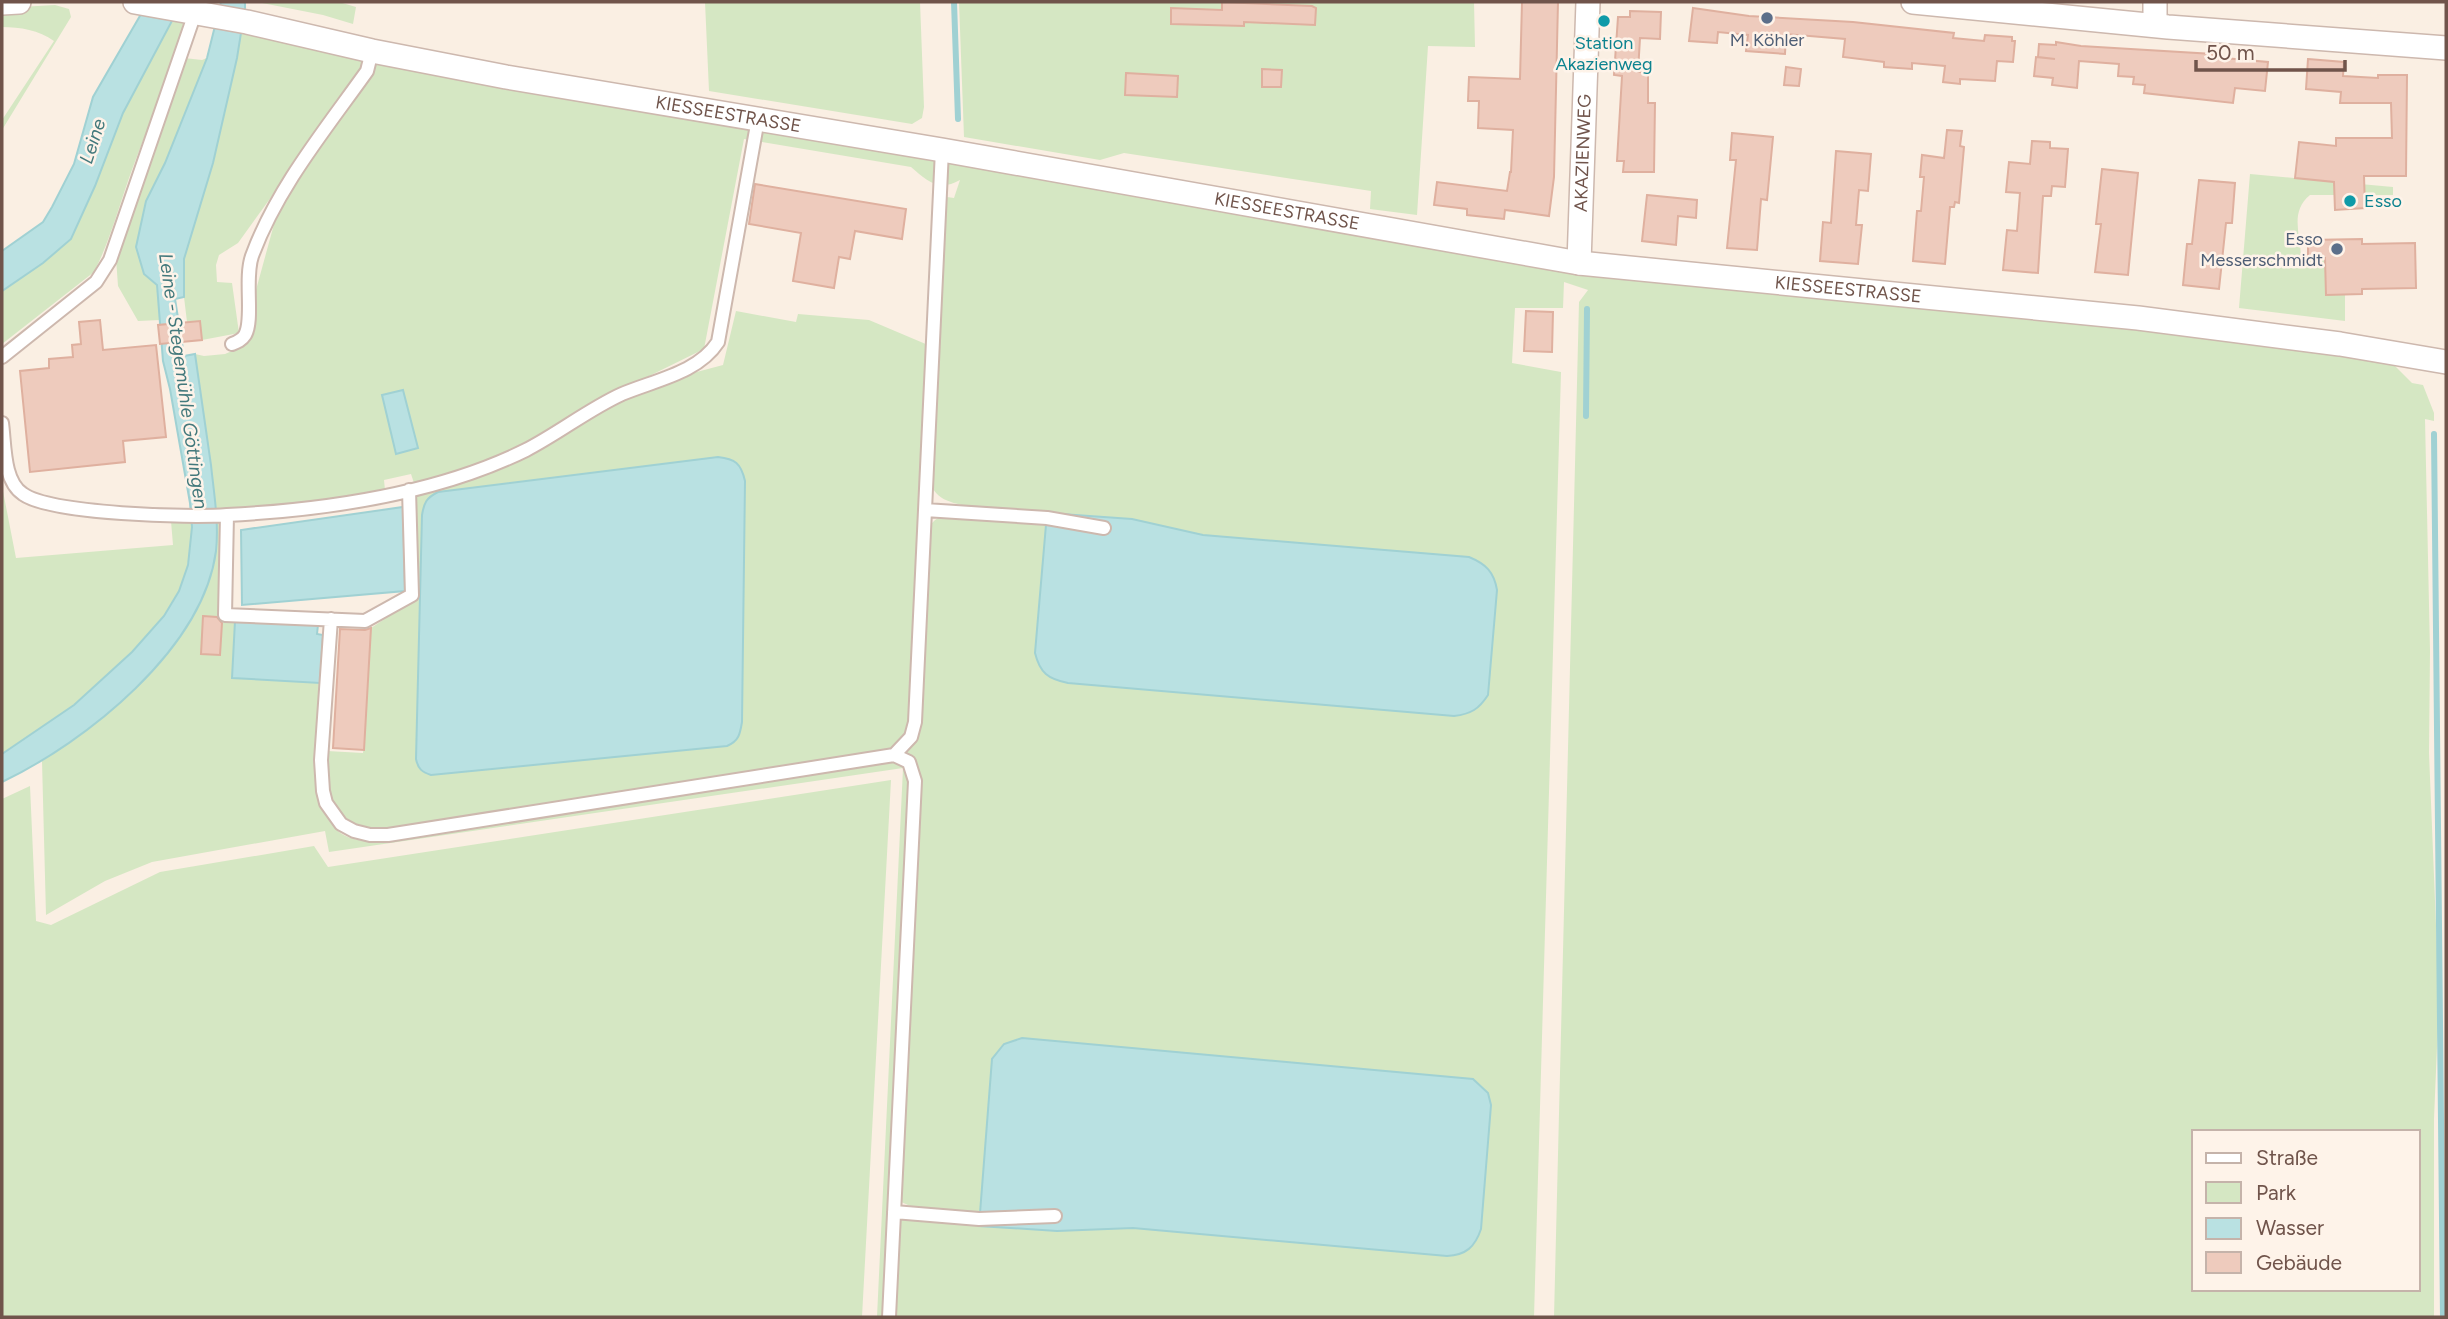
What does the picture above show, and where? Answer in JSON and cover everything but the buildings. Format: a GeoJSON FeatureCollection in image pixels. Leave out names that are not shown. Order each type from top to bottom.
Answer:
{"type":"FeatureCollection","features":[{"type":"Feature","properties":{"kind":"street"},"geometry":{"type":"LineString","coordinates":[[2,2],[19,2]]}},
{"type":"Feature","properties":{"kind":"street","name":"KIESSEESTRASSE"},"geometry":{"type":"LineString","coordinates":[[137,2],[247,22],[372,51],[506,77],[942,150],[1579,263],[2150,319],[2340,344],[2446,362]]}},
{"type":"Feature","properties":{"kind":"street","name":"AKAZIENWEG"},"geometry":{"type":"LineString","coordinates":[[1579,263],[1588,2]]}},
{"type":"Feature","properties":{"kind":"street"},"geometry":{"type":"LineString","coordinates":[[1913,2],[2155,25],[2446,48]]}},
{"type":"Feature","properties":{"kind":"street"},"geometry":{"type":"LineString","coordinates":[[2155,2],[2155,25]]}},
{"type":"Feature","properties":{"kind":"lane"},"geometry":{"type":"LineString","coordinates":[[2,357],[96,282],[110,260],[196,13]]}},
{"type":"Feature","properties":{"kind":"lane"},"geometry":{"type":"LineString","coordinates":[[232,344],[246,333],[247,285],[251,259],[276,200],[367,71],[372,51]]}},
{"type":"Feature","properties":{"kind":"lane"},"geometry":{"type":"LineString","coordinates":[[2,423],[10,477],[22,494],[50,503],[110,512],[187,516],[267,513],[369,499],[469,473],[525,450],[620,395],[696,364],[711,354],[719,342],[758,119]]}},
{"type":"Feature","properties":{"kind":"lane"},"geometry":{"type":"LineString","coordinates":[[894,755],[911,737],[915,722],[942,150]]}},
{"type":"Feature","properties":{"kind":"lane"},"geometry":{"type":"LineString","coordinates":[[222,516],[225,615],[365,621],[412,595],[409,490]]}},
{"type":"Feature","properties":{"kind":"lane"},"geometry":{"type":"LineString","coordinates":[[925,510],[1047,518],[1104,528]]}},
{"type":"Feature","properties":{"kind":"lane"},"geometry":{"type":"LineString","coordinates":[[331,619],[321,760],[322,783],[326,803],[333,815],[341,824],[362,833],[388,835],[894,755],[909,762],[915,780],[890,1317]]}},
{"type":"Feature","properties":{"kind":"lane"},"geometry":{"type":"LineString","coordinates":[[894,1212],[979,1219],[1055,1216]]}},
{"type":"Feature","properties":{"kind":"green space"},"geometry":{"type":"Polygon","coordinates":[[[257,2],[339,2],[356,7],[353,24],[257,2]]]}},
{"type":"Feature","properties":{"kind":"green space"},"geometry":{"type":"Polygon","coordinates":[[[705,2],[920,2],[924,107],[922,118],[912,124],[709,91],[705,2]]]}},
{"type":"Feature","properties":{"kind":"green space"},"geometry":{"type":"Polygon","coordinates":[[[959,2],[1474,2],[1475,47],[1428,46],[1417,215],[1370,209],[1371,191],[1124,153],[1100,160],[964,137],[959,2]]]}},
{"type":"Feature","properties":{"kind":"green space"},"geometry":{"type":"Polygon","coordinates":[[[55,5],[69,9],[71,17],[2,130],[2,120],[54,41],[29,30],[2,27],[2,8],[55,5]]]}},
{"type":"Feature","properties":{"kind":"green space"},"geometry":{"type":"Polygon","coordinates":[[[184,20],[168,76],[94,272],[2,344],[2,291],[43,263],[71,239],[123,113],[171,21],[181,22],[184,20]]]}},
{"type":"Feature","properties":{"kind":"green space"},"geometry":{"type":"Polygon","coordinates":[[[241,33],[1561,270],[2144,325],[2287,345],[2393,364],[2412,383],[2423,385],[2434,413],[2434,421],[2425,419],[2430,651],[2429,753],[2439,999],[2434,1119],[2434,1317],[1554,1317],[1579,302],[1588,290],[1564,282],[1563,308],[1515,308],[1512,363],[1561,372],[1534,1317],[892,1317],[898,1217],[978,1226],[979,1215],[917,1209],[899,1201],[920,777],[913,760],[903,754],[916,739],[928,529],[941,516],[971,507],[939,496],[931,485],[930,477],[947,197],[954,198],[960,180],[939,185],[911,167],[744,139],[704,349],[498,456],[414,483],[411,474],[384,480],[385,490],[344,499],[280,507],[216,511],[195,354],[225,354],[246,345],[254,333],[256,290],[279,206],[363,70],[238,243],[219,255],[216,265],[217,282],[232,283],[239,333],[202,340],[200,321],[187,322],[184,259],[213,163],[241,33]]]}},
{"type":"Feature","properties":{"kind":"green space"},"geometry":{"type":"Polygon","coordinates":[[[184,58],[207,58],[165,163],[146,201],[136,247],[144,274],[157,285],[160,320],[138,321],[118,286],[116,258],[184,58]]]}},
{"type":"Feature","properties":{"kind":"green space"},"geometry":{"type":"Polygon","coordinates":[[[2250,174],[2393,187],[2393,195],[2310,195],[2300,209],[2298,225],[2301,258],[2325,258],[2326,294],[2345,294],[2345,321],[2239,308],[2250,174]]]}},
{"type":"Feature","properties":{"kind":"green space"},"geometry":{"type":"Polygon","coordinates":[[[736,311],[796,322],[798,314],[869,320],[928,345],[913,709],[907,736],[890,751],[391,829],[371,828],[344,818],[331,799],[327,751],[363,753],[371,628],[416,598],[416,498],[421,491],[526,456],[608,408],[674,378],[723,365],[736,311]]]}},
{"type":"Feature","properties":{"kind":"green space"},"geometry":{"type":"Polygon","coordinates":[[[2,486],[16,558],[173,545],[171,521],[191,521],[192,527],[185,575],[167,612],[149,635],[75,704],[2,754],[2,486]]]}},
{"type":"Feature","properties":{"kind":"green space"},"geometry":{"type":"Polygon","coordinates":[[[222,520],[222,617],[235,621],[232,678],[320,683],[317,758],[321,796],[335,828],[348,837],[364,841],[895,760],[903,764],[911,780],[884,1317],[877,1317],[903,768],[329,852],[325,831],[152,862],[105,881],[46,915],[42,761],[67,745],[117,705],[163,659],[182,634],[209,579],[217,521],[222,520]]]}},
{"type":"Feature","properties":{"kind":"green space"},"geometry":{"type":"Polygon","coordinates":[[[891,780],[862,1317],[2,1317],[2,799],[30,786],[36,921],[51,925],[160,872],[314,846],[328,867],[891,780]]]}},
{"type":"Feature","properties":{"kind":"water","name":"Leine"},"geometry":{"type":"Polygon","coordinates":[[[148,2],[182,2],[123,113],[71,239],[43,263],[2,291],[2,251],[43,222],[52,207],[74,164],[93,97],[148,2]]]}},
{"type":"Feature","properties":{"kind":"water","name":"Leine - Stegemühle Göttingen"},"geometry":{"type":"Polygon","coordinates":[[[221,2],[245,2],[245,8],[237,58],[213,163],[184,259],[184,297],[175,299],[184,356],[195,354],[215,497],[216,551],[207,587],[189,623],[165,657],[136,688],[69,743],[2,782],[2,754],[74,705],[132,652],[164,616],[179,591],[188,565],[192,527],[190,503],[163,361],[157,285],[144,274],[136,247],[146,201],[165,163],[207,58],[221,2]]]}},
{"type":"Feature","properties":{"kind":"water"},"geometry":{"type":"Polygon","coordinates":[[[403,390],[418,448],[396,454],[382,395],[403,390]]]}},
{"type":"Feature","properties":{"kind":"water"},"geometry":{"type":"Polygon","coordinates":[[[718,457],[736,463],[745,481],[742,722],[740,734],[736,739],[727,746],[431,775],[421,770],[416,759],[422,515],[428,499],[438,492],[718,457]]]}},
{"type":"Feature","properties":{"kind":"water"},"geometry":{"type":"Polygon","coordinates":[[[403,507],[405,591],[242,605],[241,530],[403,507]]]}},
{"type":"Feature","properties":{"kind":"water"},"geometry":{"type":"Polygon","coordinates":[[[1047,513],[1132,519],[1203,535],[1469,557],[1488,569],[1497,590],[1488,695],[1474,710],[1454,716],[1068,683],[1055,679],[1042,670],[1035,653],[1047,513]]]}},
{"type":"Feature","properties":{"kind":"water"},"geometry":{"type":"Polygon","coordinates":[[[235,621],[318,625],[317,634],[323,635],[320,683],[232,678],[235,621]]]}},
{"type":"Feature","properties":{"kind":"water"},"geometry":{"type":"Polygon","coordinates":[[[1022,1038],[1473,1079],[1488,1093],[1491,1105],[1479,1235],[1465,1252],[1447,1256],[1133,1228],[1057,1231],[979,1226],[992,1059],[1004,1044],[1022,1038]]]}},
{"type":"Feature","properties":{"kind":"waterway"},"geometry":{"type":"LineString","coordinates":[[954,2],[958,119]]}},
{"type":"Feature","properties":{"kind":"waterway"},"geometry":{"type":"LineString","coordinates":[[1586,416],[1587,309]]}},
{"type":"Feature","properties":{"kind":"waterway"},"geometry":{"type":"LineString","coordinates":[[2434,434],[2443,1317]]}},
{"type":"Feature","properties":{"kind":"place","name":"M. Köhler"},"geometry":{"type":"Point","coordinates":[1767,18]}},
{"type":"Feature","properties":{"kind":"place","name":"Station Akazienweg"},"geometry":{"type":"Point","coordinates":[1604,21]}},
{"type":"Feature","properties":{"kind":"place","name":"Esso"},"geometry":{"type":"Point","coordinates":[2350,201]}},
{"type":"Feature","properties":{"kind":"place","name":"Esso Messerschmidt"},"geometry":{"type":"Point","coordinates":[2337,249]}}]}
